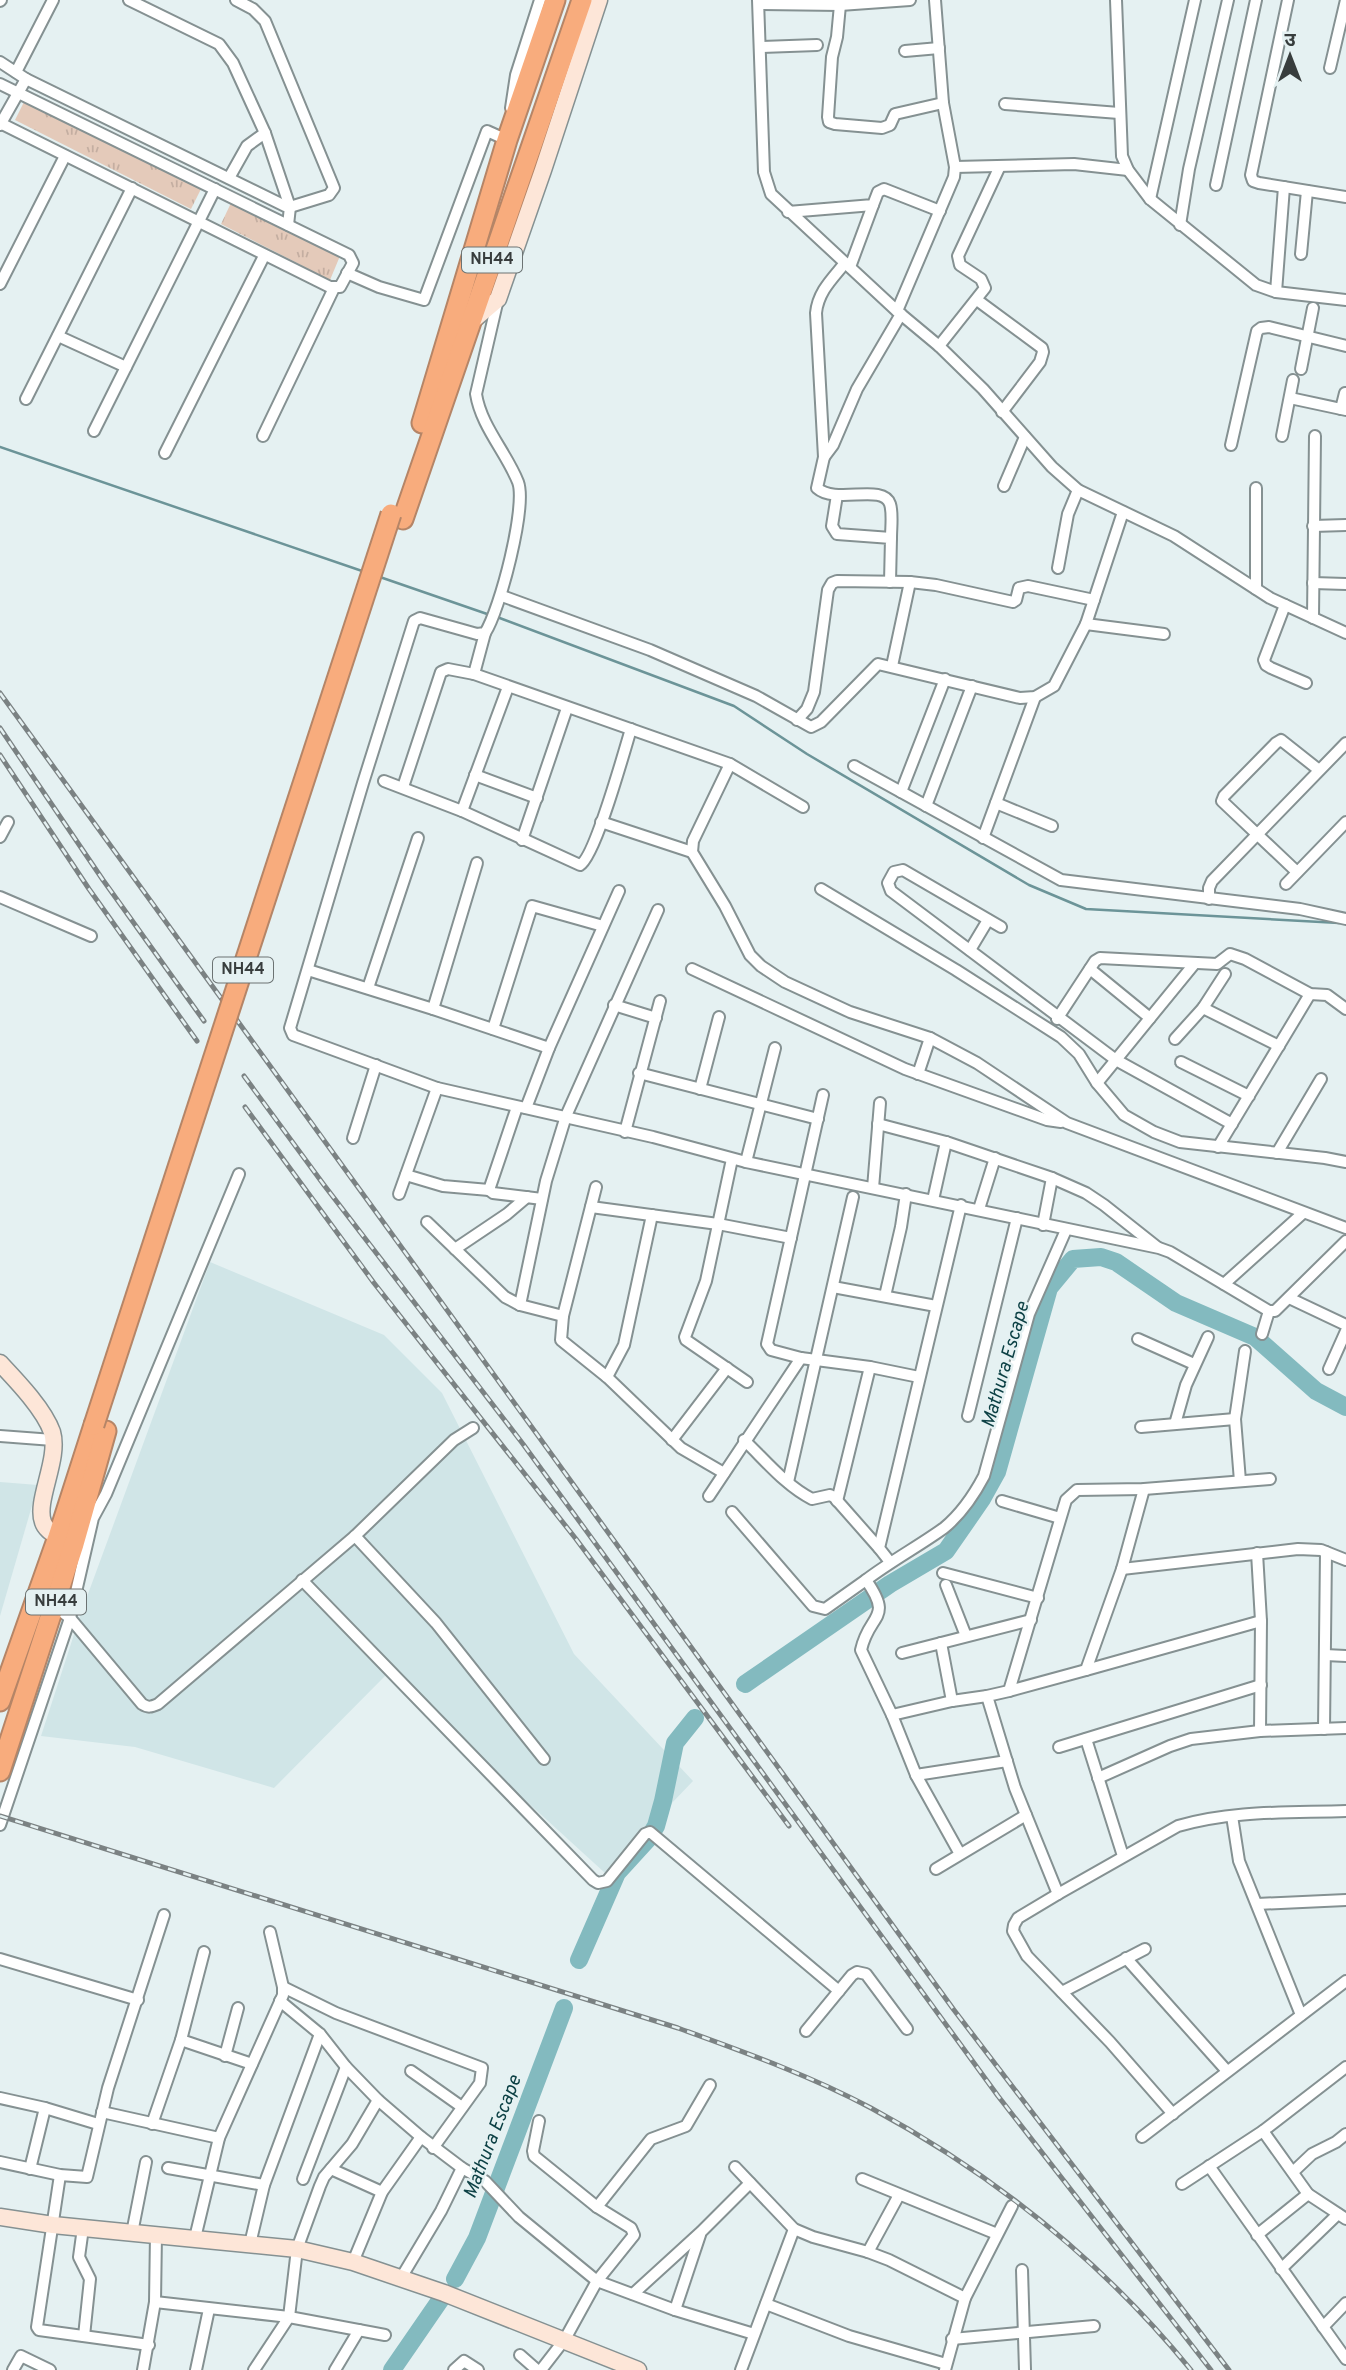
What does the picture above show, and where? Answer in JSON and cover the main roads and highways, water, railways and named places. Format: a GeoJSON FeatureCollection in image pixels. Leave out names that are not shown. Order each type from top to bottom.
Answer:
{"type":"FeatureCollection","features":[{"type":"Feature","properties":{"kind":"highway","name":"NH44"},"geometry":{"type":"LineString","coordinates":[[397,517],[418,434],[508,140],[555,0]]}},
{"type":"Feature","properties":{"kind":"highway","name":"NH44"},"geometry":{"type":"LineString","coordinates":[[0,1701],[100,1428],[397,517],[470,323],[582,0]]}},
{"type":"Feature","properties":{"kind":"highway","name":"NH44"},"geometry":{"type":"LineString","coordinates":[[0,1771],[54,1606],[100,1428]]}},
{"type":"Feature","properties":{"kind":"waterway"},"geometry":{"type":"LineString","coordinates":[[0,447],[365,572]]}},
{"type":"Feature","properties":{"kind":"waterway"},"geometry":{"type":"LineString","coordinates":[[377,576],[490,615]]}},
{"type":"Feature","properties":{"kind":"waterway"},"geometry":{"type":"LineString","coordinates":[[497,617],[734,706],[807,754],[1029,885],[1086,909],[1339,923]]}},
{"type":"Feature","properties":{"kind":"waterway","name":"Mathura Escape"},"geometry":{"type":"LineString","coordinates":[[745,1684],[890,1584],[946,1551],[997,1472],[1049,1288],[1073,1259],[1101,1257],[1116,1262],[1176,1303],[1255,1337],[1316,1391],[1346,1407]]}},
{"type":"Feature","properties":{"kind":"waterway","name":"Mathura Escape"},"geometry":{"type":"LineString","coordinates":[[579,1960],[617,1873],[648,1839],[656,1826],[675,1743],[695,1718]]}},
{"type":"Feature","properties":{"kind":"waterway","name":"Mathura Escape"},"geometry":{"type":"LineString","coordinates":[[455,2279],[477,2238],[564,2008]]}},
{"type":"Feature","properties":{"kind":"waterway","name":"Mathura Escape"},"geometry":{"type":"LineString","coordinates":[[392,2370],[443,2296]]}},
{"type":"Feature","properties":{"kind":"railway"},"geometry":{"type":"LineString","coordinates":[[0,693],[954,2010],[1229,2370]]}},
{"type":"Feature","properties":{"kind":"railway"},"geometry":{"type":"LineString","coordinates":[[0,728],[103,880],[204,1021]]}},
{"type":"Feature","properties":{"kind":"railway"},"geometry":{"type":"LineString","coordinates":[[0,755],[89,889],[197,1041]]}},
{"type":"Feature","properties":{"kind":"railway"},"geometry":{"type":"LineString","coordinates":[[244,1076],[324,1185],[523,1444],[998,2096],[1211,2370]]}},
{"type":"Feature","properties":{"kind":"railway"},"geometry":{"type":"LineString","coordinates":[[245,1107],[374,1283],[576,1539],[789,1826]]}},
{"type":"Feature","properties":{"kind":"railway"},"geometry":{"type":"LineString","coordinates":[[0,1816],[678,2028],[824,2085],[916,2134],[1003,2191],[1044,2223],[1121,2293],[1191,2370]]}}]}
